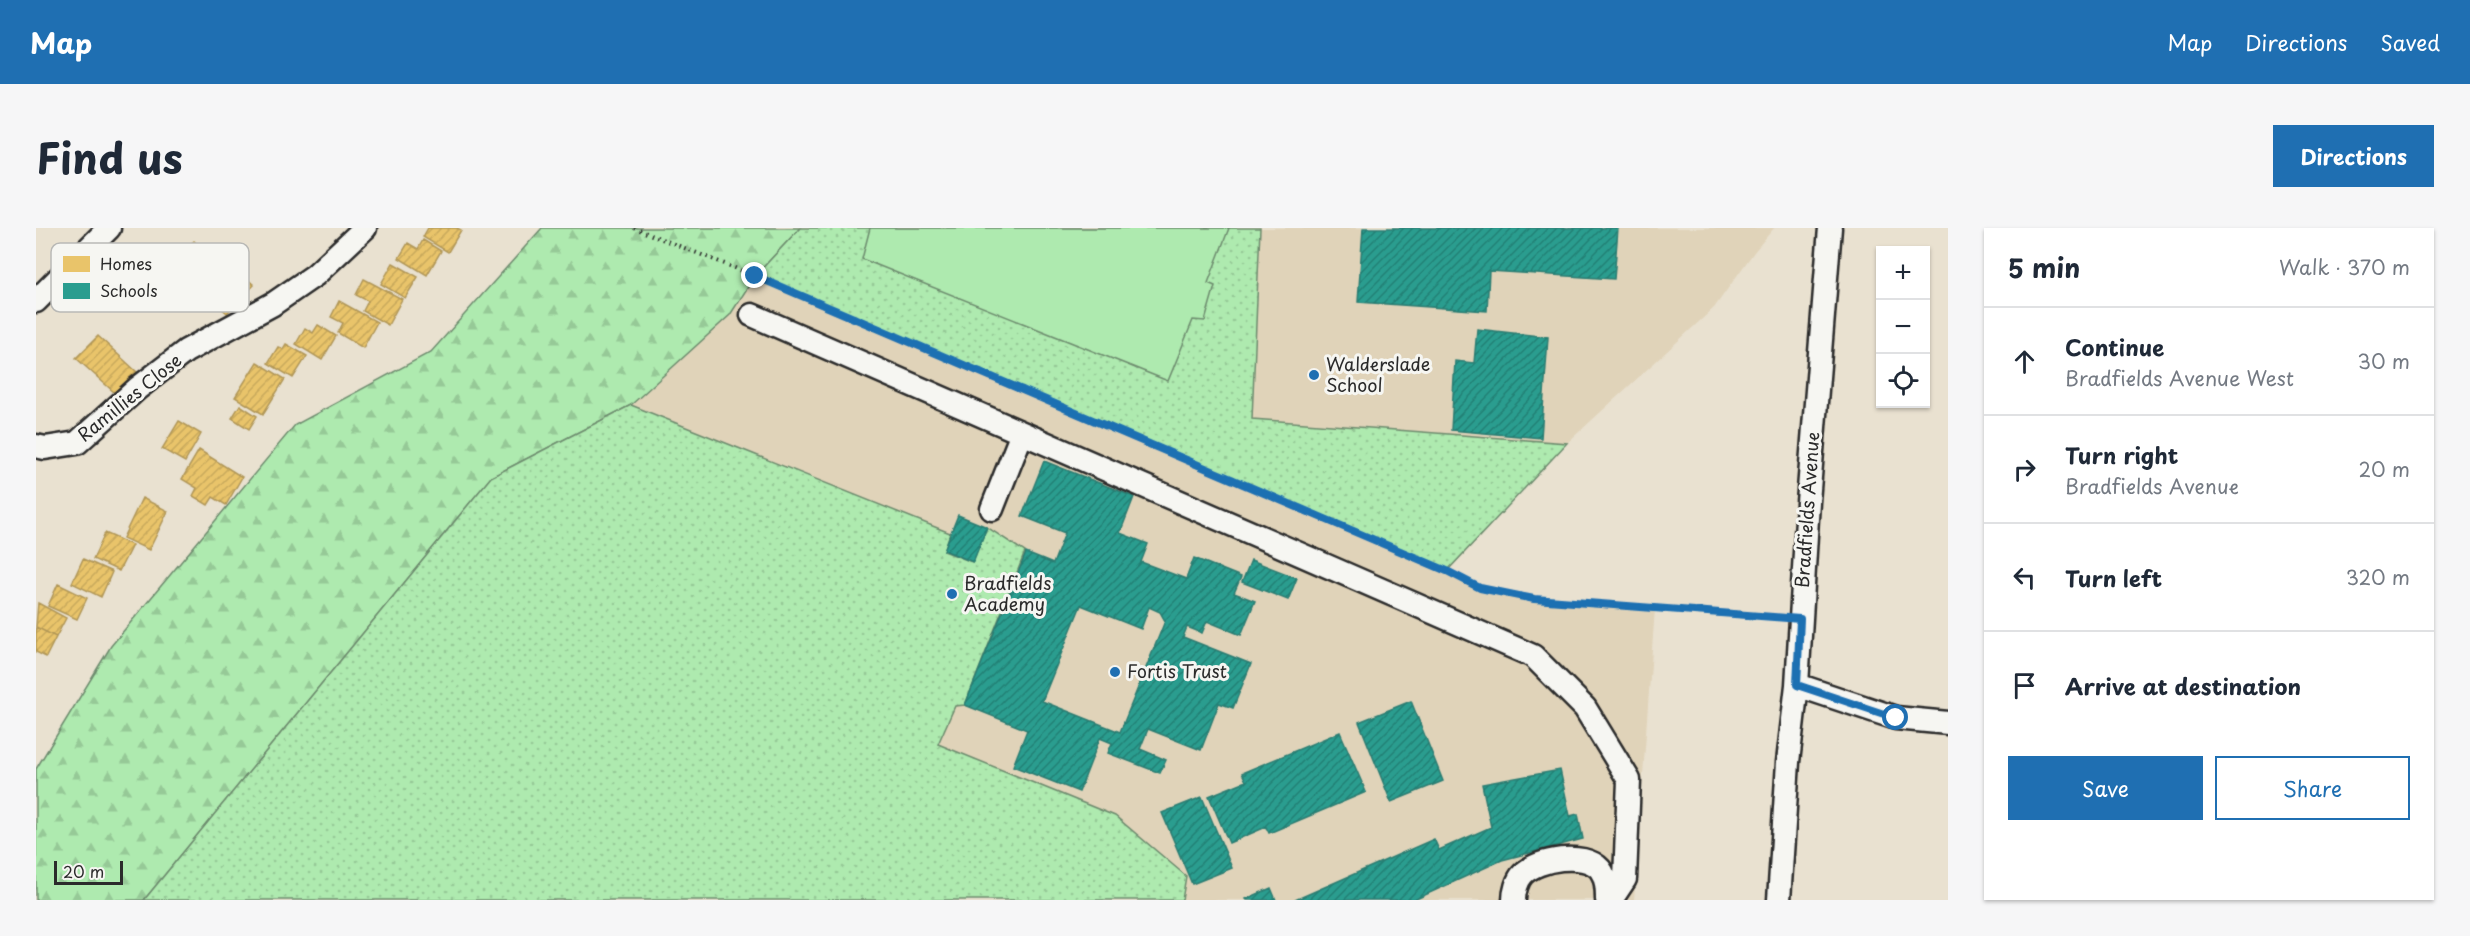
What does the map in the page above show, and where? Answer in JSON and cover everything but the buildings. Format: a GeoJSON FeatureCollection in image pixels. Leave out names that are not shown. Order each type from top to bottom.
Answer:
{"type":"FeatureCollection","features":[{"type":"Feature","properties":{"kind":"street"},"geometry":{"type":"LineString","coordinates":[[92,243],[110,228]]}},
{"type":"Feature","properties":{"kind":"street","name":"Ramillies Close"},"geometry":{"type":"LineString","coordinates":[[36,446],[45,448],[77,443],[138,388],[186,351],[273,304],[315,275],[365,228]]}},
{"type":"Feature","properties":{"kind":"street","name":"Bradfields Avenue"},"geometry":{"type":"LineString","coordinates":[[1779,900],[1830,228]]}},
{"type":"Feature","properties":{"kind":"street"},"geometry":{"type":"LineString","coordinates":[[752,315],[1533,656],[1585,708],[1629,780],[1625,879],[1609,900]]}},
{"type":"Feature","properties":{"kind":"street"},"geometry":{"type":"LineString","coordinates":[[992,508],[1022,433]]}},
{"type":"Feature","properties":{"kind":"street"},"geometry":{"type":"LineString","coordinates":[[1797,685],[1896,718],[1948,723]]}},
{"type":"Feature","properties":{"kind":"street"},"geometry":{"type":"LineString","coordinates":[[1514,900],[1521,876],[1531,868],[1554,860],[1581,858],[1599,868],[1606,881],[1609,900]]}},
{"type":"Feature","properties":{"kind":"path"},"geometry":{"type":"LineString","coordinates":[[633,228],[799,295],[1447,571],[1480,588],[1534,599],[1800,619]]}},
{"type":"Feature","properties":{"kind":"shaded area","name":"Bradfields Academy"},"geometry":{"type":"Polygon","coordinates":[[[800,228],[1774,228],[1714,308],[1567,443],[1448,571],[1480,588],[1534,599],[1655,608],[1634,900],[144,900],[491,477],[730,315],[755,276],[800,228]]]}},
{"type":"Feature","properties":{"kind":"green space"},"geometry":{"type":"Polygon","coordinates":[[[542,228],[800,228],[755,276],[730,315],[631,405],[491,477],[144,900],[36,900],[36,769],[111,646],[295,425],[431,352],[542,228]]]}},
{"type":"Feature","properties":{"kind":"green space"},"geometry":{"type":"Polygon","coordinates":[[[800,228],[1260,228],[1252,419],[1567,443],[1447,571],[755,276],[800,228]]]}},
{"type":"Feature","properties":{"kind":"green space"},"geometry":{"type":"Polygon","coordinates":[[[870,228],[1229,228],[1208,283],[1215,286],[1205,321],[1193,320],[1168,381],[862,259],[870,228]]]}},
{"type":"Feature","properties":{"kind":"green space"},"geometry":{"type":"Polygon","coordinates":[[[631,405],[950,533],[944,551],[972,562],[987,527],[1025,552],[965,705],[955,706],[938,744],[1115,816],[1186,876],[1182,900],[144,900],[491,477],[631,405]]]}},
{"type":"Feature","properties":{"kind":"place","name":"Walderslade School"},"geometry":{"type":"Point","coordinates":[1314,375]}},
{"type":"Feature","properties":{"kind":"place","name":"Bradfields Academy"},"geometry":{"type":"Point","coordinates":[952,594]}},
{"type":"Feature","properties":{"kind":"place","name":"Fortis Trust"},"geometry":{"type":"Point","coordinates":[1115,672]}},
{"type":"Feature","properties":{"kind":"route"},"geometry":{"type":"LineString","coordinates":[[755,276],[1447,571],[1480,588],[1534,599],[1800,619],[1797,685],[1896,718]]}}]}
